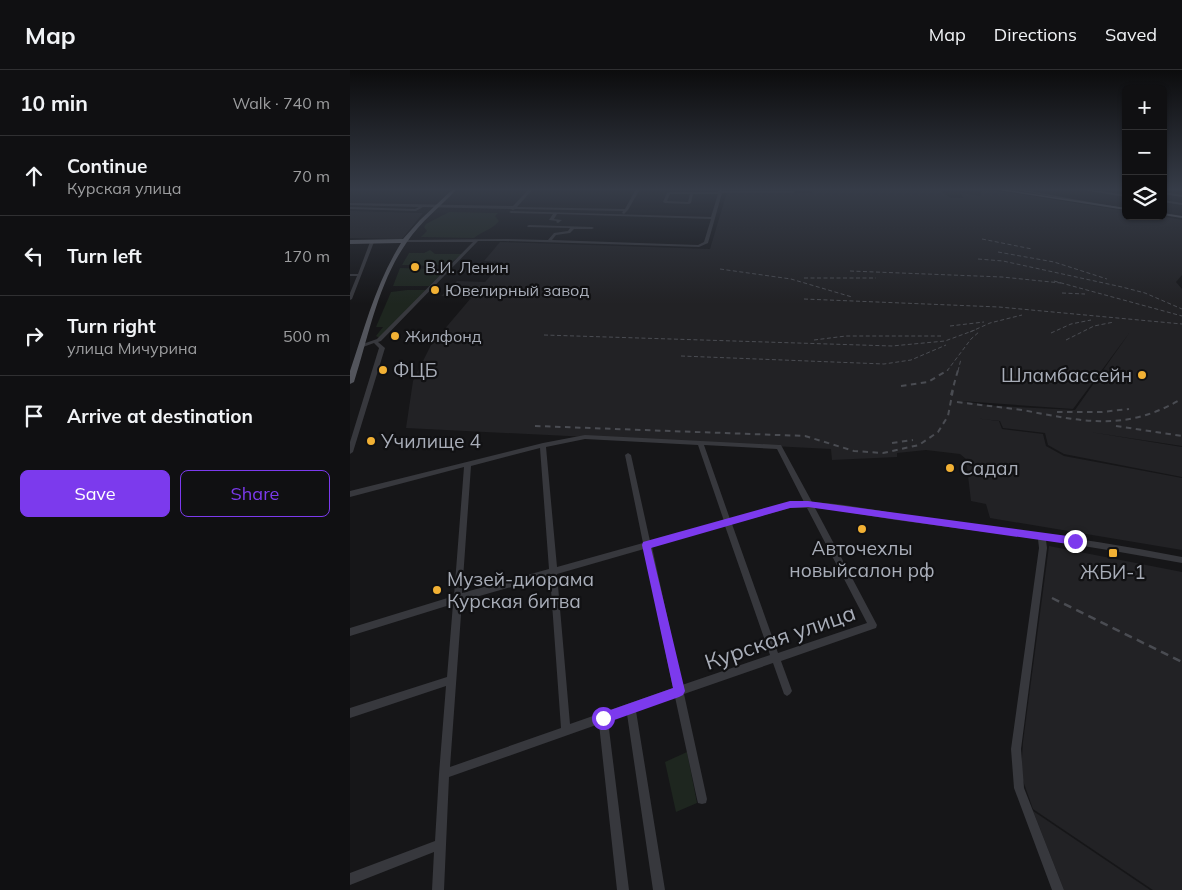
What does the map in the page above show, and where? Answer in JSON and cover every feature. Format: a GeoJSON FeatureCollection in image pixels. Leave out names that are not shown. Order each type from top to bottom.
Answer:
{"type":"FeatureCollection","features":[{"type":"Feature","properties":{"kind":"main road"},"geometry":{"type":"LineString","coordinates":[[350,382],[382,284],[404,242],[417,227]]}},
{"type":"Feature","properties":{"kind":"main road"},"geometry":{"type":"LineString","coordinates":[[350,242],[404,242]]}},
{"type":"Feature","properties":{"kind":"street"},"geometry":{"type":"LineString","coordinates":[[569,227],[592,228]]}},
{"type":"Feature","properties":{"kind":"street"},"geometry":{"type":"LineString","coordinates":[[404,242],[476,241],[702,245],[706,243],[710,227]]}},
{"type":"Feature","properties":{"kind":"street"},"geometry":{"type":"LineString","coordinates":[[549,242],[555,234],[569,232],[572,228]]}},
{"type":"Feature","properties":{"kind":"street"},"geometry":{"type":"LineString","coordinates":[[363,345],[379,340],[476,241]]}},
{"type":"Feature","properties":{"kind":"street"},"geometry":{"type":"LineString","coordinates":[[350,299],[372,242]]}},
{"type":"Feature","properties":{"kind":"street"},"geometry":{"type":"LineString","coordinates":[[350,275],[360,274]]}},
{"type":"Feature","properties":{"kind":"street"},"geometry":{"type":"LineString","coordinates":[[350,452],[382,348],[374,342]]}},
{"type":"Feature","properties":{"kind":"street"},"geometry":{"type":"LineString","coordinates":[[350,494],[543,445],[585,437],[779,447],[808,504]]}},
{"type":"Feature","properties":{"kind":"street"},"geometry":{"type":"LineString","coordinates":[[700,443],[726,522],[787,690]]}},
{"type":"Feature","properties":{"kind":"street"},"geometry":{"type":"LineString","coordinates":[[543,445],[566,731]]}},
{"type":"Feature","properties":{"kind":"street"},"geometry":{"type":"LineString","coordinates":[[628,456],[702,799]]}},
{"type":"Feature","properties":{"kind":"street"},"geometry":{"type":"LineString","coordinates":[[438,890],[442,844],[444,774],[468,464]]}},
{"type":"Feature","properties":{"kind":"street"},"geometry":{"type":"LineString","coordinates":[[350,632],[457,599],[790,504],[808,504],[1042,536],[1182,560]]}},
{"type":"Feature","properties":{"kind":"street","name":"Курская улица"},"geometry":{"type":"LineString","coordinates":[[444,774],[679,691],[873,626],[808,504]]}},
{"type":"Feature","properties":{"kind":"street"},"geometry":{"type":"LineString","coordinates":[[1042,536],[1043,548],[1016,749],[1016,768],[1019,788],[1058,890]]}},
{"type":"Feature","properties":{"kind":"street"},"geometry":{"type":"LineString","coordinates":[[350,713],[451,680]]}},
{"type":"Feature","properties":{"kind":"street"},"geometry":{"type":"LineString","coordinates":[[631,708],[659,890]]}},
{"type":"Feature","properties":{"kind":"street"},"geometry":{"type":"LineString","coordinates":[[603,718],[623,890]]}},
{"type":"Feature","properties":{"kind":"street"},"geometry":{"type":"LineString","coordinates":[[350,879],[442,844]]}},
{"type":"Feature","properties":{"kind":"shaded area"},"geometry":{"type":"Polygon","coordinates":[[[350,227],[411,227],[402,239],[350,238],[350,227]]]}},
{"type":"Feature","properties":{"kind":"shaded area"},"geometry":{"type":"Polygon","coordinates":[[[424,227],[491,227],[474,238],[421,237],[427,231],[424,227]]]}},
{"type":"Feature","properties":{"kind":"shaded area"},"geometry":{"type":"Polygon","coordinates":[[[716,227],[1182,227],[1182,275],[1176,282],[1182,289],[1182,446],[1090,432],[1182,447],[1182,477],[1064,454],[1048,445],[1045,433],[1003,428],[1000,421],[973,418],[999,421],[1002,429],[1043,434],[1046,446],[1064,456],[1182,478],[1182,550],[990,518],[986,504],[971,501],[966,459],[960,454],[926,450],[897,453],[897,457],[832,460],[831,449],[406,428],[413,381],[431,345],[471,298],[441,296],[457,281],[485,282],[503,262],[484,261],[500,242],[710,249],[716,227]],[[1130,332],[1073,409],[961,401],[997,406],[1075,410],[1130,332]]]}},
{"type":"Feature","properties":{"kind":"shaded area"},"geometry":{"type":"Polygon","coordinates":[[[430,250],[435,254],[462,254],[442,265],[402,265],[409,253],[424,253],[430,250]]]}},
{"type":"Feature","properties":{"kind":"shaded area"},"geometry":{"type":"Polygon","coordinates":[[[400,268],[437,269],[438,273],[442,274],[429,286],[393,286],[400,268]]]}},
{"type":"Feature","properties":{"kind":"shaded area"},"geometry":{"type":"Polygon","coordinates":[[[426,290],[380,338],[376,336],[383,327],[376,327],[391,292],[426,290]]]}},
{"type":"Feature","properties":{"kind":"shaded area"},"geometry":{"type":"Polygon","coordinates":[[[1049,546],[1182,572],[1182,890],[1153,890],[1033,809],[1021,775],[1023,742],[1049,546]]]}},
{"type":"Feature","properties":{"kind":"shaded area"},"geometry":{"type":"Polygon","coordinates":[[[687,752],[697,803],[676,812],[665,762],[687,752]]]}},
{"type":"Feature","properties":{"kind":"shaded area"},"geometry":{"type":"Polygon","coordinates":[[[1033,811],[1150,890],[1064,890],[1033,811]]]}},
{"type":"Feature","properties":{"kind":"railway"},"geometry":{"type":"LineString","coordinates":[[982,239],[1032,249]]}},
{"type":"Feature","properties":{"kind":"railway"},"geometry":{"type":"LineString","coordinates":[[998,252],[1054,262],[1107,279]]}},
{"type":"Feature","properties":{"kind":"railway"},"geometry":{"type":"LineString","coordinates":[[978,259],[1003,261],[1122,287],[1145,293],[1182,309]]}},
{"type":"Feature","properties":{"kind":"railway"},"geometry":{"type":"LineString","coordinates":[[720,269],[791,279],[852,297]]}},
{"type":"Feature","properties":{"kind":"railway"},"geometry":{"type":"LineString","coordinates":[[850,271],[1002,277],[1061,283]]}},
{"type":"Feature","properties":{"kind":"railway"},"geometry":{"type":"LineString","coordinates":[[804,278],[876,278]]}},
{"type":"Feature","properties":{"kind":"railway"},"geometry":{"type":"LineString","coordinates":[[1054,281],[1182,316]]}},
{"type":"Feature","properties":{"kind":"railway"},"geometry":{"type":"LineString","coordinates":[[1062,293],[1085,294]]}},
{"type":"Feature","properties":{"kind":"railway"},"geometry":{"type":"LineString","coordinates":[[804,299],[999,307],[1182,324]]}},
{"type":"Feature","properties":{"kind":"railway"},"geometry":{"type":"LineString","coordinates":[[972,331],[990,323],[1022,315]]}},
{"type":"Feature","properties":{"kind":"railway"},"geometry":{"type":"LineString","coordinates":[[1051,333],[1071,324],[1091,320]]}},
{"type":"Feature","properties":{"kind":"railway"},"geometry":{"type":"LineString","coordinates":[[950,326],[984,322]]}},
{"type":"Feature","properties":{"kind":"railway"},"geometry":{"type":"LineString","coordinates":[[1066,340],[1094,326],[1114,322]]}},
{"type":"Feature","properties":{"kind":"railway"},"geometry":{"type":"LineString","coordinates":[[544,335],[892,346],[945,341],[972,331]]}},
{"type":"Feature","properties":{"kind":"railway"},"geometry":{"type":"LineString","coordinates":[[948,370],[971,339],[980,331]]}},
{"type":"Feature","properties":{"kind":"railway"},"geometry":{"type":"LineString","coordinates":[[814,340],[846,336],[941,336]]}},
{"type":"Feature","properties":{"kind":"railway"},"geometry":{"type":"LineString","coordinates":[[681,356],[884,364],[911,360],[946,345]]}},
{"type":"Feature","properties":{"kind":"railway"},"geometry":{"type":"LineString","coordinates":[[958,371],[961,359]]}},
{"type":"Feature","properties":{"kind":"railway"},"geometry":{"type":"LineString","coordinates":[[901,386],[928,382],[948,370]]}},
{"type":"Feature","properties":{"kind":"railway"},"geometry":{"type":"LineString","coordinates":[[951,395],[958,370]]}},
{"type":"Feature","properties":{"kind":"railway"},"geometry":{"type":"LineString","coordinates":[[535,426],[805,436],[854,451],[883,453],[919,445],[938,432],[948,416],[953,390]]}},
{"type":"Feature","properties":{"kind":"railway"},"geometry":{"type":"LineString","coordinates":[[957,402],[1022,410],[1064,418],[1101,421],[1139,417],[1158,411],[1178,401]]}},
{"type":"Feature","properties":{"kind":"railway"},"geometry":{"type":"LineString","coordinates":[[1057,412],[1102,412],[1129,409]]}},
{"type":"Feature","properties":{"kind":"railway"},"geometry":{"type":"LineString","coordinates":[[1116,426],[1182,436]]}},
{"type":"Feature","properties":{"kind":"railway"},"geometry":{"type":"LineString","coordinates":[[892,443],[913,440]]}},
{"type":"Feature","properties":{"kind":"railway"},"geometry":{"type":"LineString","coordinates":[[1052,598],[1182,662]]}},
{"type":"Feature","properties":{"kind":"place","name":"В.И. Ленин"},"geometry":{"type":"Point","coordinates":[415,267]}},
{"type":"Feature","properties":{"kind":"place","name":"Ювелирный завод"},"geometry":{"type":"Point","coordinates":[435,290]}},
{"type":"Feature","properties":{"kind":"place","name":"Жилфонд"},"geometry":{"type":"Point","coordinates":[395,336]}},
{"type":"Feature","properties":{"kind":"place","name":"ФЦБ"},"geometry":{"type":"Point","coordinates":[383,370]}},
{"type":"Feature","properties":{"kind":"place","name":"Шламбассейн"},"geometry":{"type":"Point","coordinates":[1142,375]}},
{"type":"Feature","properties":{"kind":"place","name":"Училище 4"},"geometry":{"type":"Point","coordinates":[371,441]}},
{"type":"Feature","properties":{"kind":"place","name":"Садал"},"geometry":{"type":"Point","coordinates":[950,468]}},
{"type":"Feature","properties":{"kind":"place","name":"Авточехлы новыйсалон рф"},"geometry":{"type":"Point","coordinates":[862,529]}},
{"type":"Feature","properties":{"kind":"place","name":"ЖБИ-1"},"geometry":{"type":"Point","coordinates":[1113,553]}},
{"type":"Feature","properties":{"kind":"place","name":"Музей-диорама Курская битва"},"geometry":{"type":"Point","coordinates":[437,590]}},
{"type":"Feature","properties":{"kind":"route"},"geometry":{"type":"LineString","coordinates":[[603,718],[679,691],[646,545],[790,504],[834,507],[1075,541]]}}]}
